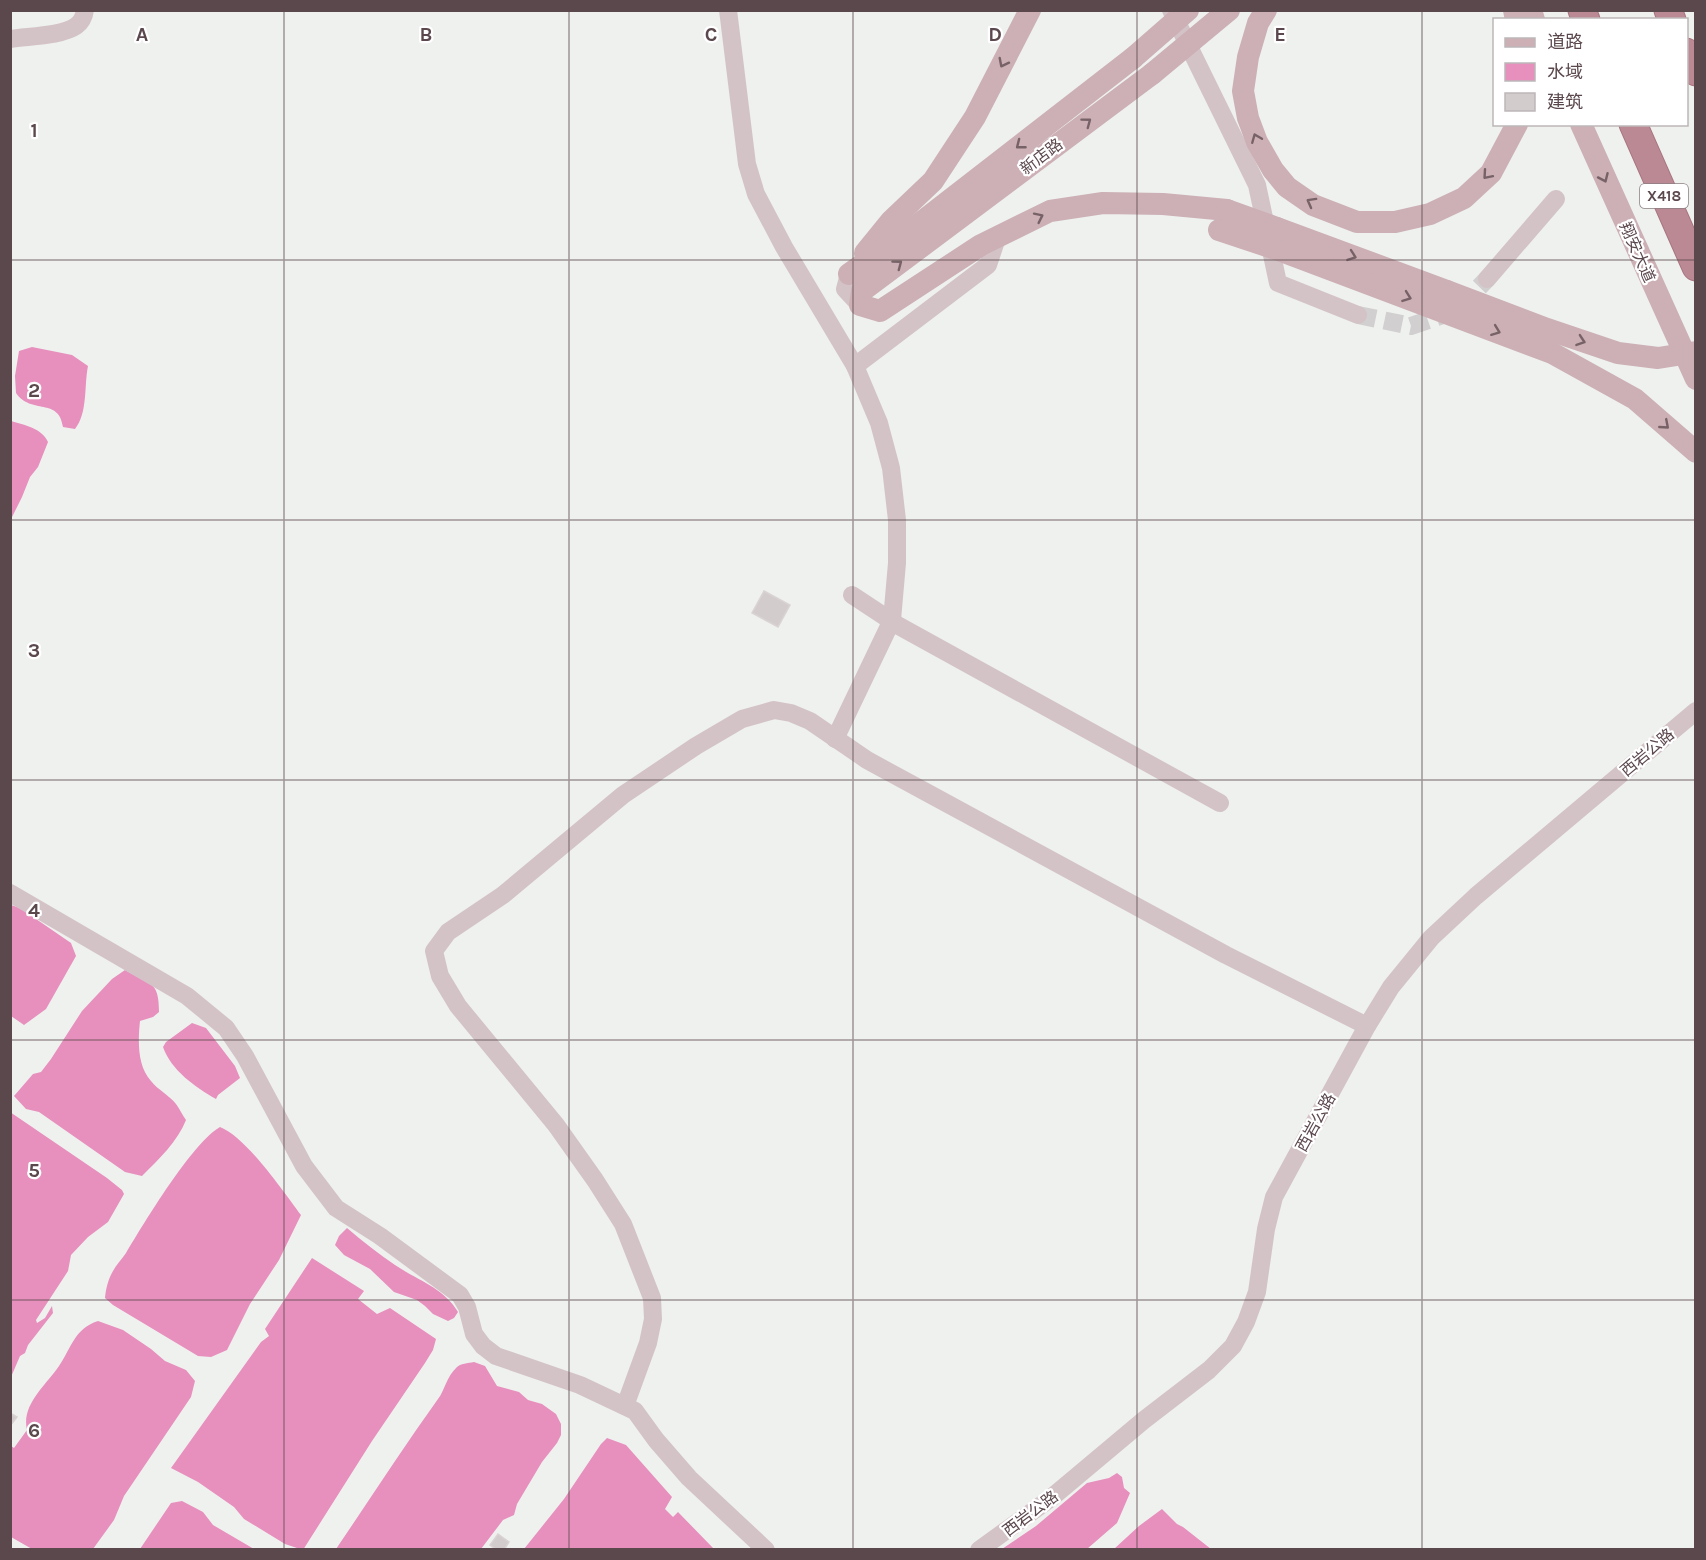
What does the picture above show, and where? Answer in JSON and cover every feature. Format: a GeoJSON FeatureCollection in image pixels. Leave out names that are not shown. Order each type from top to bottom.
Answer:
{"type":"FeatureCollection","features":[{"type":"Feature","properties":{"kind":"highway"},"geometry":{"type":"LineString","coordinates":[[1688,56],[1695,72]]}},
{"type":"Feature","properties":{"kind":"highway","name":"X418"},"geometry":{"type":"LineString","coordinates":[[1634,126],[1695,267]]}},
{"type":"Feature","properties":{"kind":"main road"},"geometry":{"type":"LineString","coordinates":[[849,274],[891,220],[933,181],[975,117],[1030,10]]}},
{"type":"Feature","properties":{"kind":"main road","name":"新店路"},"geometry":{"type":"LineString","coordinates":[[849,274],[909,231],[1133,58],[1188,10]]}},
{"type":"Feature","properties":{"kind":"main road","name":"新店路"},"geometry":{"type":"LineString","coordinates":[[860,305],[862,291],[1152,74],[1229,10]]}},
{"type":"Feature","properties":{"kind":"main road"},"geometry":{"type":"LineString","coordinates":[[1266,10],[1258,23],[1248,57],[1242,91],[1257,142],[1273,170],[1287,187],[1312,205],[1357,222],[1395,222],[1431,214],[1464,198],[1491,173],[1515,126]]}},
{"type":"Feature","properties":{"kind":"main road","name":"翔安大道"},"geometry":{"type":"LineString","coordinates":[[1582,126],[1695,378]]}},
{"type":"Feature","properties":{"kind":"main road"},"geometry":{"type":"LineString","coordinates":[[860,305],[880,311],[981,245],[1050,212],[1103,203],[1163,204],[1223,220],[1447,291],[1618,353],[1658,358],[1695,352]]}},
{"type":"Feature","properties":{"kind":"main road"},"geometry":{"type":"LineString","coordinates":[[1275,238],[1552,353],[1635,399],[1695,452]]}},
{"type":"Feature","properties":{"kind":"street"},"geometry":{"type":"LineString","coordinates":[[10,39],[65,31],[76,26],[83,19],[85,10]]}},
{"type":"Feature","properties":{"kind":"street"},"geometry":{"type":"LineString","coordinates":[[728,10],[747,164],[756,194],[784,247],[855,366],[879,423],[891,468],[897,520],[897,563],[892,620],[835,739]]}},
{"type":"Feature","properties":{"kind":"street"},"geometry":{"type":"LineString","coordinates":[[1171,10],[1257,185],[1278,283],[1358,315]]}},
{"type":"Feature","properties":{"kind":"street"},"geometry":{"type":"LineString","coordinates":[[1487,279],[1556,199]]}},
{"type":"Feature","properties":{"kind":"street"},"geometry":{"type":"LineString","coordinates":[[855,366],[988,265],[997,238]]}},
{"type":"Feature","properties":{"kind":"street"},"geometry":{"type":"LineString","coordinates":[[849,274],[845,289],[860,305]]}},
{"type":"Feature","properties":{"kind":"street"},"geometry":{"type":"LineString","coordinates":[[852,596],[899,626],[1220,803]]}},
{"type":"Feature","properties":{"kind":"street"},"geometry":{"type":"LineString","coordinates":[[625,1406],[648,1343],[653,1319],[652,1298],[622,1224],[596,1180],[556,1125],[458,1006],[440,976],[434,951],[448,932],[511,888],[623,795],[696,746],[742,719],[774,710],[810,721],[867,760],[1206,944],[1367,1026]]}},
{"type":"Feature","properties":{"kind":"street","name":"西岩公路"},"geometry":{"type":"LineString","coordinates":[[979,1550],[1051,1498],[1144,1420],[1209,1370],[1233,1346],[1246,1322],[1257,1292],[1266,1229],[1274,1197],[1367,1026],[1391,987],[1431,938],[1476,896],[1695,711]]}},
{"type":"Feature","properties":{"kind":"street"},"geometry":{"type":"LineString","coordinates":[[10,893],[187,996],[226,1028],[245,1056],[304,1166],[336,1208],[380,1236],[460,1295],[467,1307],[474,1334],[483,1346],[496,1356],[580,1385],[635,1411],[656,1440],[689,1478],[766,1550]]}},
{"type":"Feature","properties":{"kind":"water"},"geometry":{"type":"Polygon","coordinates":[[[32,347],[72,355],[88,366],[84,407],[75,429],[63,427],[56,412],[22,400],[16,393],[15,376],[19,351],[32,347]]]}},
{"type":"Feature","properties":{"kind":"water"},"geometry":{"type":"Polygon","coordinates":[[[11,421],[37,430],[48,442],[38,467],[30,477],[11,519],[11,421]]]}},
{"type":"Feature","properties":{"kind":"water"},"geometry":{"type":"Polygon","coordinates":[[[11,905],[20,908],[71,943],[76,956],[46,1009],[24,1025],[11,1016],[11,905]]]}},
{"type":"Feature","properties":{"kind":"water"},"geometry":{"type":"Polygon","coordinates":[[[125,970],[147,981],[155,989],[159,1012],[153,1017],[140,1021],[141,1060],[146,1075],[173,1101],[186,1120],[173,1143],[142,1176],[125,1172],[39,1112],[26,1109],[14,1096],[33,1074],[41,1072],[82,1011],[112,979],[125,970]]]}},
{"type":"Feature","properties":{"kind":"water"},"geometry":{"type":"Polygon","coordinates":[[[192,1023],[206,1028],[235,1066],[240,1078],[216,1099],[192,1083],[178,1070],[163,1047],[166,1042],[192,1023]]]}},
{"type":"Feature","properties":{"kind":"water"},"geometry":{"type":"Polygon","coordinates":[[[10,1112],[107,1178],[124,1194],[108,1222],[88,1237],[71,1255],[68,1271],[36,1320],[37,1323],[45,1318],[52,1306],[53,1313],[28,1345],[25,1353],[20,1356],[11,1377],[10,1112]]]}},
{"type":"Feature","properties":{"kind":"water"},"geometry":{"type":"Polygon","coordinates":[[[220,1127],[252,1153],[301,1215],[279,1260],[250,1304],[227,1350],[211,1357],[198,1356],[105,1298],[114,1269],[169,1185],[196,1149],[220,1127]]]}},
{"type":"Feature","properties":{"kind":"water"},"geometry":{"type":"Polygon","coordinates":[[[347,1228],[389,1261],[438,1291],[458,1312],[454,1318],[448,1321],[433,1314],[417,1300],[394,1292],[370,1269],[344,1255],[335,1245],[339,1236],[347,1228]]]}},
{"type":"Feature","properties":{"kind":"water"},"geometry":{"type":"Polygon","coordinates":[[[312,1258],[364,1291],[358,1299],[377,1314],[390,1308],[436,1339],[433,1350],[425,1363],[303,1550],[285,1544],[244,1519],[234,1507],[198,1482],[171,1468],[261,1342],[269,1336],[265,1329],[312,1258]]]}},
{"type":"Feature","properties":{"kind":"water"},"geometry":{"type":"Polygon","coordinates":[[[98,1321],[123,1330],[165,1361],[186,1370],[195,1381],[191,1397],[124,1496],[114,1520],[93,1549],[32,1549],[11,1537],[11,1446],[14,1448],[27,1430],[26,1421],[31,1404],[59,1366],[74,1339],[90,1324],[98,1321]]]}},
{"type":"Feature","properties":{"kind":"water"},"geometry":{"type":"Polygon","coordinates":[[[474,1362],[485,1366],[497,1386],[519,1392],[528,1400],[542,1404],[556,1414],[561,1424],[561,1435],[557,1443],[542,1462],[517,1504],[514,1515],[503,1520],[481,1549],[336,1549],[440,1395],[453,1371],[460,1365],[474,1362]]]}},
{"type":"Feature","properties":{"kind":"water"},"geometry":{"type":"Polygon","coordinates":[[[607,1438],[626,1445],[672,1497],[665,1509],[673,1517],[678,1512],[714,1549],[524,1549],[564,1499],[607,1438]]]}},
{"type":"Feature","properties":{"kind":"water"},"geometry":{"type":"Polygon","coordinates":[[[1117,1473],[1122,1477],[1124,1488],[1130,1493],[1117,1523],[1087,1549],[1002,1549],[1036,1526],[1087,1483],[1109,1478],[1117,1473]]]}},
{"type":"Feature","properties":{"kind":"water"},"geometry":{"type":"Polygon","coordinates":[[[182,1501],[203,1512],[213,1525],[254,1549],[140,1549],[171,1503],[182,1501]]]}},
{"type":"Feature","properties":{"kind":"water"},"geometry":{"type":"Polygon","coordinates":[[[1162,1509],[1177,1524],[1211,1549],[1114,1549],[1162,1509]]]}},
{"type":"Feature","properties":{"kind":"building"},"geometry":{"type":"Polygon","coordinates":[[[764,591],[790,605],[778,627],[752,613],[764,591]]]}},
{"type":"Feature","properties":{"kind":"building"},"geometry":{"type":"Polygon","coordinates":[[[10,1413],[17,1417],[10,1426],[10,1413]]]}},
{"type":"Feature","properties":{"kind":"building"},"geometry":{"type":"Polygon","coordinates":[[[498,1534],[509,1542],[504,1550],[497,1550],[490,1545],[498,1534]]]}},
{"type":"Feature","properties":{"kind":"tunnel"},"geometry":{"type":"LineString","coordinates":[[1358,315],[1411,326],[1457,310],[1487,279]]}}]}
